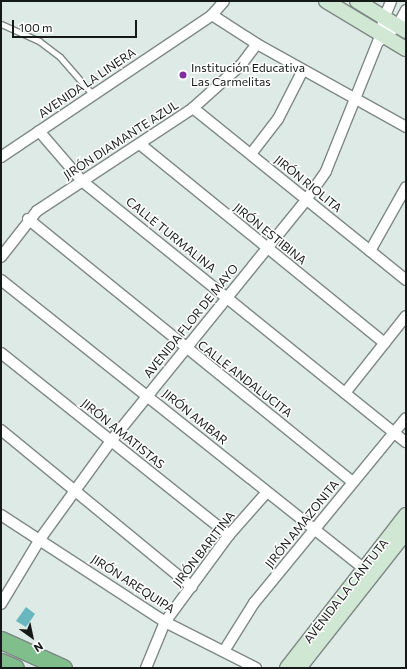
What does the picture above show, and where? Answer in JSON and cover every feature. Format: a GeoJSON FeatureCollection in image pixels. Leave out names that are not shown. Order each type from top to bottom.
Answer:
{"type":"FeatureCollection","features":[{"type":"Feature","properties":{"kind":"highway"},"geometry":{"type":"LineString","coordinates":[[1,640],[63,668]]}},
{"type":"Feature","properties":{"kind":"highway"},"geometry":{"type":"LineString","coordinates":[[1,662],[15,668]]}},
{"type":"Feature","properties":{"kind":"main road"},"geometry":{"type":"LineString","coordinates":[[326,1],[382,38],[406,49]]}},
{"type":"Feature","properties":{"kind":"main road"},"geometry":{"type":"LineString","coordinates":[[357,1],[402,28]]}},
{"type":"Feature","properties":{"kind":"main road","name":"AVENIDA LA CANTUTA"},"geometry":{"type":"LineString","coordinates":[[299,668],[368,572],[406,515]]}},
{"type":"Feature","properties":{"kind":"main road","name":"AVENIDA LA CANTUTA"},"geometry":{"type":"LineString","coordinates":[[287,668],[368,572],[406,532]]}},
{"type":"Feature","properties":{"kind":"street","name":"AVENIDA LA LINERA"},"geometry":{"type":"LineString","coordinates":[[1,157],[212,15],[224,1]]}},
{"type":"Feature","properties":{"kind":"street","name":"AVENIDA FLOR DE MAYO"},"geometry":{"type":"LineString","coordinates":[[1,604],[40,539],[110,441],[306,200],[326,171],[355,98],[382,38],[385,17],[390,1]]}},
{"type":"Feature","properties":{"kind":"street","name":"AVENIDA FLOR DE MAYO"},"geometry":{"type":"LineString","coordinates":[[382,38],[402,28],[406,10]]}},
{"type":"Feature","properties":{"kind":"street"},"geometry":{"type":"LineString","coordinates":[[212,15],[257,44],[406,127]]}},
{"type":"Feature","properties":{"kind":"street","name":"JIRÓN DIAMANTE AZUL"},"geometry":{"type":"LineString","coordinates":[[1,257],[28,220],[82,181],[141,145],[193,108],[241,65],[257,44]]}},
{"type":"Feature","properties":{"kind":"street"},"geometry":{"type":"LineString","coordinates":[[251,154],[278,119],[303,70]]}},
{"type":"Feature","properties":{"kind":"street","name":"JIRÓN RIOLITA"},"geometry":{"type":"LineString","coordinates":[[193,108],[406,280]]}},
{"type":"Feature","properties":{"kind":"street","name":"CALLE TURMALINA"},"geometry":{"type":"LineString","coordinates":[[39,131],[82,181],[406,442]]}},
{"type":"Feature","properties":{"kind":"street","name":"JIRÓN ESTIBINA"},"geometry":{"type":"LineString","coordinates":[[141,145],[266,248],[385,343]]}},
{"type":"Feature","properties":{"kind":"street"},"geometry":{"type":"LineString","coordinates":[[370,250],[406,187]]}},
{"type":"Feature","properties":{"kind":"street","name":"CALLE ANDALUCITA"},"geometry":{"type":"LineString","coordinates":[[28,220],[353,482]]}},
{"type":"Feature","properties":{"kind":"street","name":"JIRÓN AMBAR"},"geometry":{"type":"LineString","coordinates":[[1,280],[368,572]]}},
{"type":"Feature","properties":{"kind":"street"},"geometry":{"type":"LineString","coordinates":[[345,393],[406,316]]}},
{"type":"Feature","properties":{"kind":"street","name":"JIRÓN AMATISTAS"},"geometry":{"type":"LineString","coordinates":[[1,353],[229,535]]}},
{"type":"Feature","properties":{"kind":"street","name":"JIRÓN AMAZONITA"},"geometry":{"type":"LineString","coordinates":[[224,651],[254,603],[406,418]]}},
{"type":"Feature","properties":{"kind":"street"},"geometry":{"type":"LineString","coordinates":[[1,430],[192,587]]}},
{"type":"Feature","properties":{"kind":"street","name":"JIRÓN BARITINA"},"geometry":{"type":"LineString","coordinates":[[146,668],[165,622],[229,535],[267,492]]}},
{"type":"Feature","properties":{"kind":"street","name":"JIRÓN AREQUIPA"},"geometry":{"type":"LineString","coordinates":[[1,515],[40,539],[165,622],[256,668]]}},
{"type":"Feature","properties":{"kind":"lane"},"geometry":{"type":"LineString","coordinates":[[1,24],[38,41],[60,57],[93,95]]}},
{"type":"Feature","properties":{"kind":"building"},"geometry":{"type":"Polygon","coordinates":[[[26,607],[35,614],[26,627],[16,621],[26,607]]]}},
{"type":"Feature","properties":{"kind":"place","name":"Institución Educativa Las Carmelitas"},"geometry":{"type":"Point","coordinates":[183,75]}}]}
